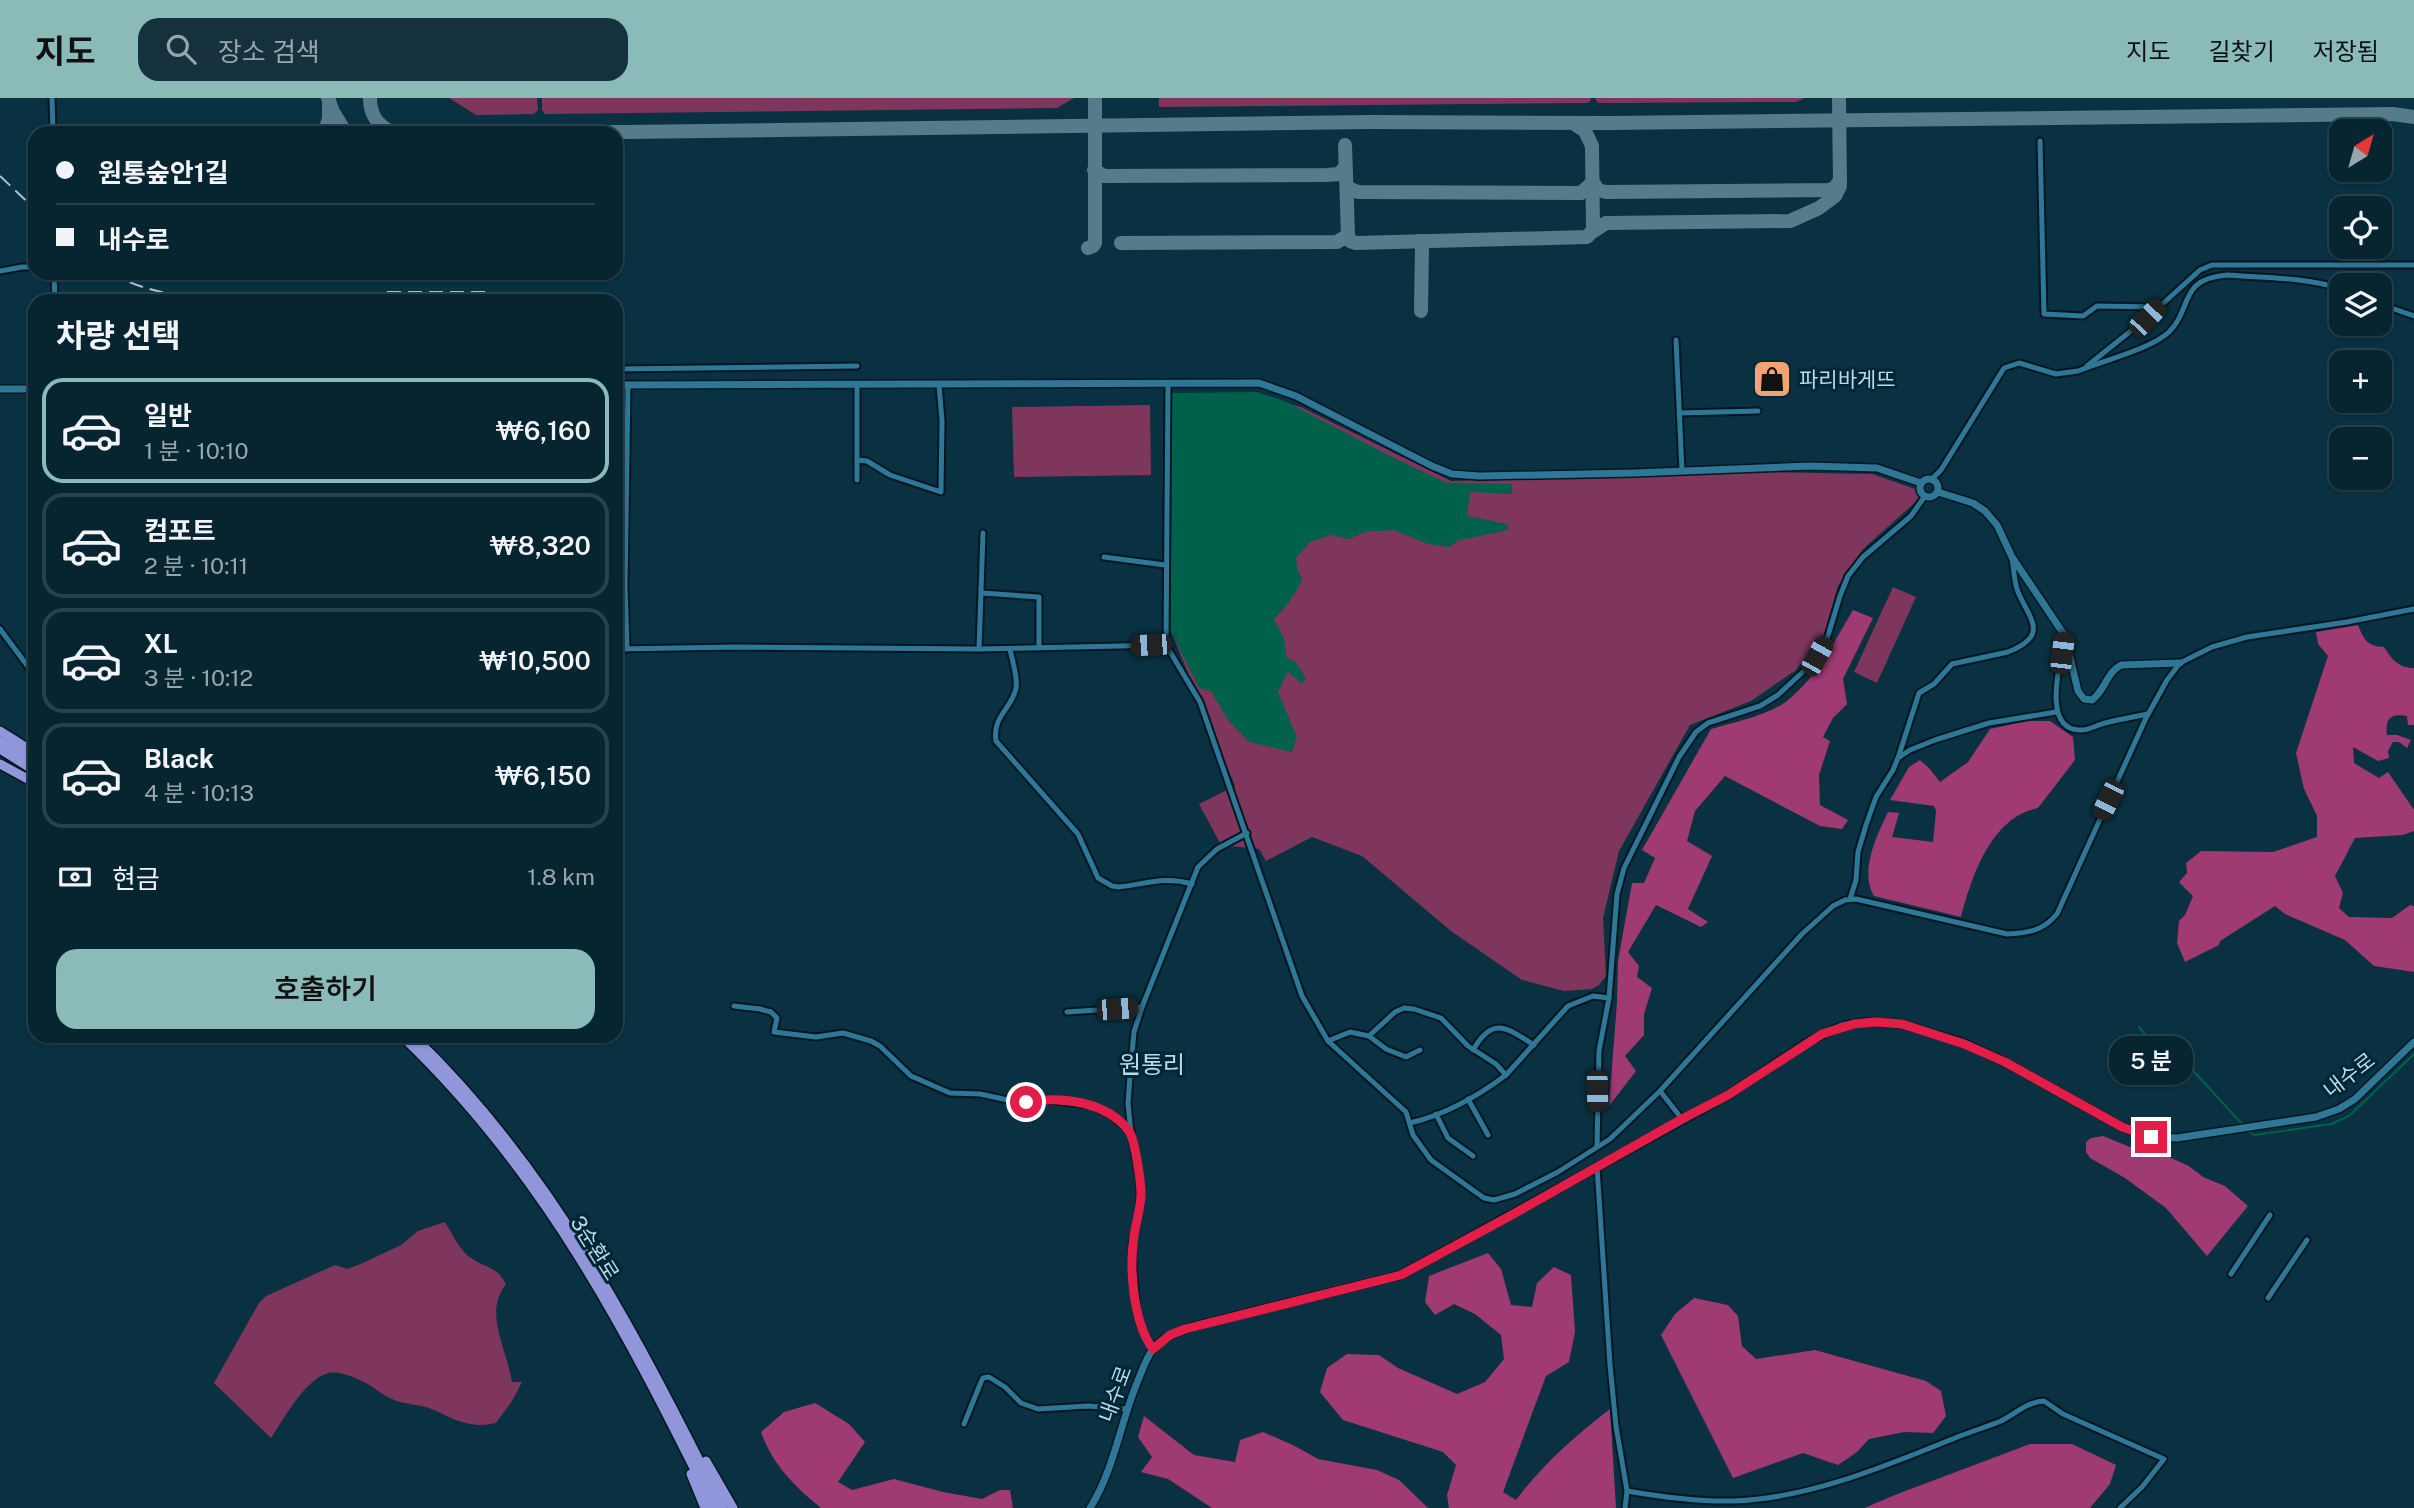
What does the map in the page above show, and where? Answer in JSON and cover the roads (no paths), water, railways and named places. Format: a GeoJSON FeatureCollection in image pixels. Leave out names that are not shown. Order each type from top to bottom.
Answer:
{"type":"FeatureCollection","features":[{"type":"Feature","properties":{"kind":"highway"},"geometry":{"type":"LineString","coordinates":[[0,731],[28,749]]}},
{"type":"Feature","properties":{"kind":"highway"},"geometry":{"type":"LineString","coordinates":[[0,741],[28,759]]}},
{"type":"Feature","properties":{"kind":"highway"},"geometry":{"type":"LineString","coordinates":[[0,749],[28,767]]}},
{"type":"Feature","properties":{"kind":"highway"},"geometry":{"type":"LineString","coordinates":[[0,764],[28,779]]}},
{"type":"Feature","properties":{"kind":"highway","name":"3순환로"},"geometry":{"type":"LineString","coordinates":[[409,1043],[470,1106],[545,1203],[598,1286],[669,1407],[714,1508]]}},
{"type":"Feature","properties":{"kind":"highway","name":"3순환로"},"geometry":{"type":"LineString","coordinates":[[419,1043],[488,1117],[549,1197],[610,1290],[723,1508]]}},
{"type":"Feature","properties":{"kind":"highway"},"geometry":{"type":"LineString","coordinates":[[669,1407],[705,1508]]}},
{"type":"Feature","properties":{"kind":"highway"},"geometry":{"type":"LineString","coordinates":[[669,1407],[733,1508]]}},
{"type":"Feature","properties":{"kind":"street"},"geometry":{"type":"LineString","coordinates":[[52,98],[53,126]]}},
{"type":"Feature","properties":{"kind":"street"},"geometry":{"type":"LineString","coordinates":[[2040,141],[2044,314],[2083,316],[2097,306],[2158,307]]}},
{"type":"Feature","properties":{"kind":"street"},"geometry":{"type":"LineString","coordinates":[[2085,368],[2200,270],[2212,265],[2414,265]]}},
{"type":"Feature","properties":{"kind":"street"},"geometry":{"type":"LineString","coordinates":[[0,271],[28,267]]}},
{"type":"Feature","properties":{"kind":"street"},"geometry":{"type":"LineString","coordinates":[[1933,479],[2004,368],[2019,363],[2056,374],[2085,368],[2164,336],[2175,324],[2192,289],[2214,276],[2307,281],[2329,285]]}},
{"type":"Feature","properties":{"kind":"street"},"geometry":{"type":"LineString","coordinates":[[2392,308],[2414,316]]}},
{"type":"Feature","properties":{"kind":"street"},"geometry":{"type":"LineString","coordinates":[[1676,340],[1682,471]]}},
{"type":"Feature","properties":{"kind":"street"},"geometry":{"type":"LineString","coordinates":[[623,369],[856,366]]}},
{"type":"Feature","properties":{"kind":"street"},"geometry":{"type":"LineString","coordinates":[[623,384],[939,386],[1259,383],[1296,396],[1452,474],[1480,476],[1810,466],[1877,468],[1921,483]]}},
{"type":"Feature","properties":{"kind":"street"},"geometry":{"type":"LineString","coordinates":[[627,649],[625,586],[628,384]]}},
{"type":"Feature","properties":{"kind":"street"},"geometry":{"type":"LineString","coordinates":[[857,384],[857,480]]}},
{"type":"Feature","properties":{"kind":"street"},"geometry":{"type":"LineString","coordinates":[[1168,384],[1166,645],[1200,702],[1302,996],[1328,1041],[1394,1098],[1406,1112],[1413,1135],[1431,1160],[1484,1198],[1494,1200],[1515,1194],[1558,1172],[1610,1139],[1660,1091],[1802,934],[1833,906],[1850,899],[2007,933],[2030,933],[2042,928],[2057,914],[2148,713],[2180,663]]}},
{"type":"Feature","properties":{"kind":"street"},"geometry":{"type":"LineString","coordinates":[[857,460],[867,461],[890,475],[941,492],[942,421],[939,386]]}},
{"type":"Feature","properties":{"kind":"street"},"geometry":{"type":"LineString","coordinates":[[0,389],[28,389]]}},
{"type":"Feature","properties":{"kind":"street"},"geometry":{"type":"LineString","coordinates":[[1679,413],[1758,411]]}},
{"type":"Feature","properties":{"kind":"street"},"geometry":{"type":"LineString","coordinates":[[1921,483],[1926,479],[1933,479],[1937,483],[1938,492]]}},
{"type":"Feature","properties":{"kind":"street"},"geometry":{"type":"LineString","coordinates":[[1921,483],[1921,492],[1925,496],[1934,496],[1938,492]]}},
{"type":"Feature","properties":{"kind":"street"},"geometry":{"type":"LineString","coordinates":[[1938,492],[1985,510],[1997,525],[2012,557],[2065,636],[2078,691],[2084,699],[2092,700],[2098,696],[2114,669],[2121,665],[2180,663],[2212,647],[2247,638],[2414,609]]}},
{"type":"Feature","properties":{"kind":"street"},"geometry":{"type":"LineString","coordinates":[[1597,1147],[1599,1051],[1609,998],[1617,894],[1624,869],[1679,757],[1696,732],[1708,723],[1760,706],[1778,695],[1807,669],[1827,639],[1848,576],[1863,557],[1911,516],[1925,496]]}},
{"type":"Feature","properties":{"kind":"street"},"geometry":{"type":"LineString","coordinates":[[979,649],[983,533]]}},
{"type":"Feature","properties":{"kind":"street"},"geometry":{"type":"LineString","coordinates":[[1104,557],[1166,565]]}},
{"type":"Feature","properties":{"kind":"street"},"geometry":{"type":"LineString","coordinates":[[1850,899],[1856,880],[1858,852],[1869,816],[1876,797],[1898,758],[1919,693],[1934,684],[1952,664],[2017,648],[2033,632],[2035,626],[2032,617],[2017,589],[2012,557]]}},
{"type":"Feature","properties":{"kind":"street"},"geometry":{"type":"LineString","coordinates":[[982,593],[1039,597],[1039,648]]}},
{"type":"Feature","properties":{"kind":"street"},"geometry":{"type":"LineString","coordinates":[[0,629],[28,667]]}},
{"type":"Feature","properties":{"kind":"street"},"geometry":{"type":"LineString","coordinates":[[2065,636],[2057,680],[2056,712],[2063,722],[2077,730],[2148,713]]}},
{"type":"Feature","properties":{"kind":"street"},"geometry":{"type":"LineString","coordinates":[[623,649],[1010,649],[1166,645]]}},
{"type":"Feature","properties":{"kind":"street"},"geometry":{"type":"LineString","coordinates":[[1010,649],[1016,687],[997,722],[996,741],[1078,834],[1098,878],[1119,887],[1166,879],[1192,884]]}},
{"type":"Feature","properties":{"kind":"street"},"geometry":{"type":"LineString","coordinates":[[1898,758],[1935,740],[1989,723],[2056,712]]}},
{"type":"Feature","properties":{"kind":"street"},"geometry":{"type":"LineString","coordinates":[[1153,1349],[1142,1328],[1136,1304],[1132,1244],[1141,1191],[1128,1104],[1134,1032],[1198,867],[1207,856],[1247,834]]}},
{"type":"Feature","properties":{"kind":"street"},"geometry":{"type":"LineString","coordinates":[[1409,1123],[1436,1114],[1488,1089],[1506,1075],[1569,1006],[1593,996],[1609,998]]}},
{"type":"Feature","properties":{"kind":"street"},"geometry":{"type":"LineString","coordinates":[[1400,999],[1404,1008]]}},
{"type":"Feature","properties":{"kind":"street"},"geometry":{"type":"LineString","coordinates":[[734,1006],[771,1012],[777,1018],[774,1032],[816,1037],[843,1034],[876,1043],[905,1071],[942,1091],[980,1094],[1017,1102],[1056,1100],[1090,1104],[1111,1115],[1131,1133]]}},
{"type":"Feature","properties":{"kind":"street"},"geometry":{"type":"LineString","coordinates":[[1067,1013],[1142,1007]]}},
{"type":"Feature","properties":{"kind":"street"},"geometry":{"type":"LineString","coordinates":[[1370,1036],[1388,1017],[1404,1008],[1414,1009],[1441,1018],[1473,1050],[1496,1064],[1506,1075]]}},
{"type":"Feature","properties":{"kind":"street","name":"내수로"},"geometry":{"type":"LineString","coordinates":[[1090,1508],[1105,1480],[1127,1409],[1153,1349],[1170,1335],[1401,1275],[1728,1095],[1822,1034],[1854,1024],[1886,1022],[1917,1028],[1984,1052],[2122,1127],[2139,1134],[2162,1138],[2316,1118],[2339,1109],[2364,1090],[2414,1042]]}},
{"type":"Feature","properties":{"kind":"street"},"geometry":{"type":"LineString","coordinates":[[1473,1050],[1481,1036],[1497,1027],[1507,1028],[1534,1045]]}},
{"type":"Feature","properties":{"kind":"street"},"geometry":{"type":"LineString","coordinates":[[1328,1041],[1350,1032],[1370,1036],[1386,1049],[1406,1057],[1420,1050]]}},
{"type":"Feature","properties":{"kind":"street"},"geometry":{"type":"LineString","coordinates":[[1660,1091],[1682,1119]]}},
{"type":"Feature","properties":{"kind":"street"},"geometry":{"type":"LineString","coordinates":[[1468,1099],[1488,1135]]}},
{"type":"Feature","properties":{"kind":"street"},"geometry":{"type":"LineString","coordinates":[[1436,1114],[1448,1138],[1473,1156]]}},
{"type":"Feature","properties":{"kind":"street"},"geometry":{"type":"LineString","coordinates":[[1597,1167],[1609,1354],[1616,1426],[1627,1491],[1625,1508]]}},
{"type":"Feature","properties":{"kind":"street"},"geometry":{"type":"LineString","coordinates":[[2231,1273],[2270,1215]]}},
{"type":"Feature","properties":{"kind":"street"},"geometry":{"type":"LineString","coordinates":[[2268,1298],[2307,1240]]}},
{"type":"Feature","properties":{"kind":"street"},"geometry":{"type":"LineString","coordinates":[[964,1424],[981,1382],[989,1377],[1005,1387],[1021,1403],[1038,1409],[1088,1406],[1127,1409]]}},
{"type":"Feature","properties":{"kind":"street"},"geometry":{"type":"LineString","coordinates":[[1627,1491],[1675,1499],[1734,1501],[1808,1490],[1948,1441],[2002,1420],[2030,1404],[2044,1401],[2063,1414],[2164,1459],[2120,1508]]}},
{"type":"Feature","properties":{"kind":"waterway"},"geometry":{"type":"LineString","coordinates":[[2139,1027],[2148,1038],[2188,1065],[2242,1124]]}},
{"type":"Feature","properties":{"kind":"waterway"},"geometry":{"type":"LineString","coordinates":[[2248,1131],[2254,1135],[2331,1124],[2349,1116],[2414,1054]]}},
{"type":"Feature","properties":{"kind":"railway"},"geometry":{"type":"LineString","coordinates":[[0,176],[28,202]]}},
{"type":"Feature","properties":{"kind":"railway"},"geometry":{"type":"LineString","coordinates":[[127,280],[171,294]]}},
{"type":"Feature","properties":{"kind":"railway"},"geometry":{"type":"LineString","coordinates":[[387,292],[485,292]]}},
{"type":"Feature","properties":{"kind":"place","name":"파리바게뜨"},"geometry":{"type":"Point","coordinates":[1772,379]}},
{"type":"Feature","properties":{"kind":"district","name":"원통리"},"geometry":{"type":"Point","coordinates":[1152,1064]}}]}
